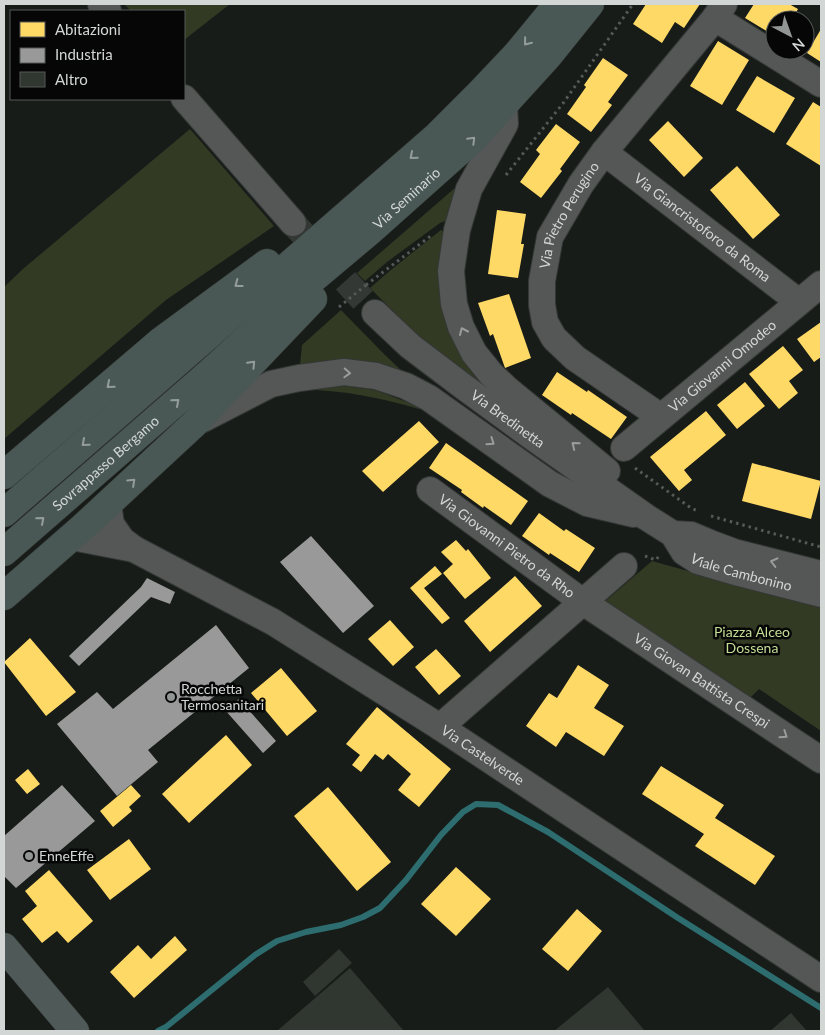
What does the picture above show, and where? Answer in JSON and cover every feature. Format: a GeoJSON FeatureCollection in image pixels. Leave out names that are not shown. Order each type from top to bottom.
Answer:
{"type":"FeatureCollection","features":[{"type":"Feature","properties":{"kind":"highway","name":"Via Seminario"},"geometry":{"type":"LineString","coordinates":[[188,353],[437,136],[516,55],[558,4]]}},
{"type":"Feature","properties":{"kind":"highway","name":"Via Seminario"},"geometry":{"type":"LineString","coordinates":[[207,375],[301,288],[370,231],[472,140],[549,55],[590,4]]}},
{"type":"Feature","properties":{"kind":"highway"},"geometry":{"type":"LineString","coordinates":[[4,475],[161,341],[277,256],[355,207]]}},
{"type":"Feature","properties":{"kind":"highway"},"geometry":{"type":"LineString","coordinates":[[4,596],[72,537],[194,424],[316,297],[370,231]]}},
{"type":"Feature","properties":{"kind":"highway","name":"Sovrappasso Bergamo"},"geometry":{"type":"LineString","coordinates":[[4,513],[188,353]]}},
{"type":"Feature","properties":{"kind":"highway","name":"Sovrappasso Bergamo"},"geometry":{"type":"LineString","coordinates":[[4,552],[207,375]]}},
{"type":"Feature","properties":{"kind":"main road"},"geometry":{"type":"LineString","coordinates":[[4,948],[75,1031]]}},
{"type":"Feature","properties":{"kind":"street"},"geometry":{"type":"LineString","coordinates":[[720,11],[821,84]]}},
{"type":"Feature","properties":{"kind":"street","name":"Via Pietro Perugino"},"geometry":{"type":"LineString","coordinates":[[660,417],[575,358],[554,338],[545,322],[542,305],[542,281],[550,236],[581,184],[604,152],[720,11]]}},
{"type":"Feature","properties":{"kind":"street"},"geometry":{"type":"LineString","coordinates":[[185,99],[293,223]]}},
{"type":"Feature","properties":{"kind":"street"},"geometry":{"type":"LineString","coordinates":[[504,105],[505,124],[469,189],[457,230],[451,272],[454,304],[460,327],[474,353],[490,374],[611,474],[646,517]]}},
{"type":"Feature","properties":{"kind":"street","name":"Via Giancristoforo da Roma"},"geometry":{"type":"LineString","coordinates":[[604,152],[799,302]]}},
{"type":"Feature","properties":{"kind":"street","name":"Via Giovanni Omodeo"},"geometry":{"type":"LineString","coordinates":[[627,457],[660,417],[821,284]]}},
{"type":"Feature","properties":{"kind":"street","name":"Via Bredinetta"},"geometry":{"type":"LineString","coordinates":[[375,313],[410,346],[464,387],[530,436],[646,517]]}},
{"type":"Feature","properties":{"kind":"street"},"geometry":{"type":"LineString","coordinates":[[194,424],[271,384],[344,372],[376,376],[406,386],[429,398],[550,484],[587,503],[646,517]]}},
{"type":"Feature","properties":{"kind":"street","name":"Via Giovanni Pietro da Rho"},"geometry":{"type":"LineString","coordinates":[[430,490],[583,602]]}},
{"type":"Feature","properties":{"kind":"street","name":"Via Castelverde"},"geometry":{"type":"LineString","coordinates":[[108,504],[111,524],[122,540],[134,549],[272,622],[440,727],[821,980]]}},
{"type":"Feature","properties":{"kind":"street","name":"Viale Cambonino"},"geometry":{"type":"LineString","coordinates":[[646,517],[674,534],[691,535],[734,552],[821,574]]}},
{"type":"Feature","properties":{"kind":"street","name":"Viale Cambonino"},"geometry":{"type":"LineString","coordinates":[[674,534],[684,552],[698,561],[821,594]]}},
{"type":"Feature","properties":{"kind":"street","name":"Via Castelverde"},"geometry":{"type":"LineString","coordinates":[[72,537],[134,549]]}},
{"type":"Feature","properties":{"kind":"street","name":"Via Giovanni Pietro da Rho"},"geometry":{"type":"LineString","coordinates":[[440,727],[624,566]]}},
{"type":"Feature","properties":{"kind":"street","name":"Via Giovan Battista Crespi"},"geometry":{"type":"LineString","coordinates":[[583,602],[821,760]]}},
{"type":"Feature","properties":{"kind":"path"},"geometry":{"type":"LineString","coordinates":[[502,180],[564,102],[633,4]]}},
{"type":"Feature","properties":{"kind":"path"},"geometry":{"type":"LineString","coordinates":[[339,307],[366,284],[442,228],[457,230]]}},
{"type":"Feature","properties":{"kind":"path"},"geometry":{"type":"LineString","coordinates":[[627,457],[691,508],[720,519],[821,547]]}},
{"type":"Feature","properties":{"kind":"green space"},"geometry":{"type":"Polygon","coordinates":[[[124,4],[230,4],[185,39],[185,10],[130,10],[124,4]]]}},
{"type":"Feature","properties":{"kind":"green space"},"geometry":{"type":"Polygon","coordinates":[[[190,129],[274,226],[166,300],[4,439],[4,287],[24,268],[190,129]]]}},
{"type":"Feature","properties":{"kind":"green space"},"geometry":{"type":"Polygon","coordinates":[[[456,187],[448,220],[440,223],[387,262],[365,281],[357,273],[456,187]]]}},
{"type":"Feature","properties":{"kind":"green space"},"geometry":{"type":"Polygon","coordinates":[[[441,230],[445,233],[482,381],[487,389],[430,346],[370,288],[441,230]]]}},
{"type":"Feature","properties":{"kind":"green space"},"geometry":{"type":"Polygon","coordinates":[[[341,310],[404,373],[300,365],[302,345],[341,310]]]}},
{"type":"Feature","properties":{"kind":"green space"},"geometry":{"type":"Polygon","coordinates":[[[320,384],[375,390],[420,407],[419,409],[391,401],[348,393],[305,390],[320,384]]]}},
{"type":"Feature","properties":{"kind":"green space","name":"Piazza Alceo Dossena"},"geometry":{"type":"Polygon","coordinates":[[[652,561],[821,608],[821,731],[759,689],[750,698],[603,603],[652,561]]]}},
{"type":"Feature","properties":{"kind":"building: Abitazioni"},"geometry":{"type":"Polygon","coordinates":[[[646,4],[700,4],[684,28],[675,22],[662,43],[633,24],[646,4]]]}},
{"type":"Feature","properties":{"kind":"building: Abitazioni"},"geometry":{"type":"Polygon","coordinates":[[[754,4],[789,4],[798,9],[765,10],[765,30],[745,18],[754,4]]]}},
{"type":"Feature","properties":{"kind":"building: Abitazioni"},"geometry":{"type":"Polygon","coordinates":[[[821,29],[821,62],[815,58],[815,39],[821,29]]]}},
{"type":"Feature","properties":{"kind":"building: Abitazioni"},"geometry":{"type":"Polygon","coordinates":[[[718,41],[749,60],[722,105],[690,86],[718,41]]]}},
{"type":"Feature","properties":{"kind":"building: Abitazioni"},"geometry":{"type":"Polygon","coordinates":[[[603,58],[628,75],[608,102],[612,105],[591,132],[567,114],[603,58]]]}},
{"type":"Feature","properties":{"kind":"building: Abitazioni"},"geometry":{"type":"Polygon","coordinates":[[[757,76],[795,98],[774,133],[736,110],[757,76]]]}},
{"type":"Feature","properties":{"kind":"building: Abitazioni"},"geometry":{"type":"Polygon","coordinates":[[[813,102],[821,107],[821,166],[786,144],[813,102]]]}},
{"type":"Feature","properties":{"kind":"building: Abitazioni"},"geometry":{"type":"Polygon","coordinates":[[[668,121],[703,158],[684,177],[649,140],[668,121]]]}},
{"type":"Feature","properties":{"kind":"building: Abitazioni"},"geometry":{"type":"Polygon","coordinates":[[[556,124],[580,142],[560,169],[562,171],[541,198],[520,182],[540,154],[536,150],[556,124]]]}},
{"type":"Feature","properties":{"kind":"building: Abitazioni"},"geometry":{"type":"Polygon","coordinates":[[[737,166],[780,215],[753,239],[710,190],[737,166]]]}},
{"type":"Feature","properties":{"kind":"building: Abitazioni"},"geometry":{"type":"Polygon","coordinates":[[[497,210],[526,214],[521,244],[524,244],[518,278],[488,274],[497,210]]]}},
{"type":"Feature","properties":{"kind":"building: Abitazioni"},"geometry":{"type":"Polygon","coordinates":[[[509,294],[531,358],[505,368],[493,334],[490,336],[478,303],[509,294]]]}},
{"type":"Feature","properties":{"kind":"building: Abitazioni"},"geometry":{"type":"Polygon","coordinates":[[[821,322],[821,357],[814,362],[797,339],[821,322]]]}},
{"type":"Feature","properties":{"kind":"building: Abitazioni"},"geometry":{"type":"Polygon","coordinates":[[[783,346],[803,370],[789,381],[798,393],[779,409],[749,374],[783,346]]]}},
{"type":"Feature","properties":{"kind":"building: Abitazioni"},"geometry":{"type":"Polygon","coordinates":[[[557,372],[587,392],[588,390],[627,417],[611,439],[542,395],[557,372]]]}},
{"type":"Feature","properties":{"kind":"building: Abitazioni"},"geometry":{"type":"Polygon","coordinates":[[[745,382],[765,406],[737,429],[717,405],[745,382]]]}},
{"type":"Feature","properties":{"kind":"building: Abitazioni"},"geometry":{"type":"Polygon","coordinates":[[[706,411],[726,435],[684,470],[692,480],[679,491],[650,457],[706,411]]]}},
{"type":"Feature","properties":{"kind":"building: Abitazioni"},"geometry":{"type":"Polygon","coordinates":[[[419,421],[439,442],[383,492],[362,471],[419,421]]]}},
{"type":"Feature","properties":{"kind":"building: Abitazioni"},"geometry":{"type":"Polygon","coordinates":[[[446,443],[528,501],[511,525],[484,506],[483,508],[461,492],[462,490],[429,468],[446,443]]]}},
{"type":"Feature","properties":{"kind":"building: Abitazioni"},"geometry":{"type":"Polygon","coordinates":[[[752,463],[821,481],[811,519],[742,501],[752,463]]]}},
{"type":"Feature","properties":{"kind":"building: Abitazioni"},"geometry":{"type":"Polygon","coordinates":[[[539,513],[564,531],[566,529],[595,548],[579,572],[550,553],[549,555],[522,536],[539,513]]]}},
{"type":"Feature","properties":{"kind":"building: Abitazioni"},"geometry":{"type":"Polygon","coordinates":[[[456,540],[466,551],[468,549],[491,578],[465,599],[443,573],[453,564],[441,552],[456,540]]]}},
{"type":"Feature","properties":{"kind":"building: Abitazioni"},"geometry":{"type":"Polygon","coordinates":[[[435,566],[442,574],[424,588],[450,618],[442,624],[410,588],[435,566]]]}},
{"type":"Feature","properties":{"kind":"building: Abitazioni"},"geometry":{"type":"Polygon","coordinates":[[[515,576],[542,606],[490,652],[464,621],[515,576]]]}},
{"type":"Feature","properties":{"kind":"building: Abitazioni"},"geometry":{"type":"Polygon","coordinates":[[[390,620],[414,647],[393,666],[368,639],[390,620]]]}},
{"type":"Feature","properties":{"kind":"building: Abitazioni"},"geometry":{"type":"Polygon","coordinates":[[[30,638],[76,692],[46,716],[4,662],[30,638]]]}},
{"type":"Feature","properties":{"kind":"building: Abitazioni"},"geometry":{"type":"Polygon","coordinates":[[[436,649],[461,676],[439,695],[415,667],[436,649]]]}},
{"type":"Feature","properties":{"kind":"building: Abitazioni"},"geometry":{"type":"Polygon","coordinates":[[[578,665],[609,685],[594,708],[624,726],[604,756],[566,732],[556,747],[526,726],[549,693],[557,698],[578,665]]]}},
{"type":"Feature","properties":{"kind":"building: Abitazioni"},"geometry":{"type":"Polygon","coordinates":[[[281,668],[317,711],[287,736],[251,693],[281,668]]]}},
{"type":"Feature","properties":{"kind":"building: Abitazioni"},"geometry":{"type":"Polygon","coordinates":[[[377,707],[451,769],[419,807],[398,790],[411,774],[388,754],[383,760],[375,754],[361,772],[352,765],[360,755],[346,744],[377,707]]]}},
{"type":"Feature","properties":{"kind":"building: Abitazioni"},"geometry":{"type":"Polygon","coordinates":[[[226,735],[252,765],[189,823],[162,794],[226,735]]]}},
{"type":"Feature","properties":{"kind":"building: Abitazioni"},"geometry":{"type":"Polygon","coordinates":[[[661,766],[724,805],[715,818],[775,856],[755,885],[695,846],[704,834],[642,794],[661,766]]]}},
{"type":"Feature","properties":{"kind":"building: Abitazioni"},"geometry":{"type":"Polygon","coordinates":[[[28,769],[40,784],[27,794],[15,780],[28,769]]]}},
{"type":"Feature","properties":{"kind":"building: Abitazioni","name":"EnneEffe"},"geometry":{"type":"Polygon","coordinates":[[[131,785],[141,796],[129,807],[132,811],[113,827],[100,811],[131,785]]]}},
{"type":"Feature","properties":{"kind":"building: Abitazioni"},"geometry":{"type":"Polygon","coordinates":[[[328,787],[391,862],[357,891],[294,816],[328,787]]]}},
{"type":"Feature","properties":{"kind":"building: Abitazioni"},"geometry":{"type":"Polygon","coordinates":[[[129,839],[151,869],[110,900],[87,870],[129,839]]]}},
{"type":"Feature","properties":{"kind":"building: Abitazioni"},"geometry":{"type":"Polygon","coordinates":[[[456,867],[491,899],[456,936],[421,904],[456,867]]]}},
{"type":"Feature","properties":{"kind":"building: Abitazioni"},"geometry":{"type":"Polygon","coordinates":[[[49,870],[93,921],[68,943],[57,931],[42,943],[22,919],[37,906],[25,891],[49,870]]]}},
{"type":"Feature","properties":{"kind":"building: Abitazioni"},"geometry":{"type":"Polygon","coordinates":[[[577,909],[602,931],[568,971],[542,949],[577,909]]]}},
{"type":"Feature","properties":{"kind":"building: Abitazioni"},"geometry":{"type":"Polygon","coordinates":[[[175,936],[187,950],[134,998],[110,972],[138,945],[151,959],[175,936]]]}},
{"type":"Feature","properties":{"kind":"building: Industria"},"geometry":{"type":"Polygon","coordinates":[[[311,536],[374,606],[343,633],[280,562],[311,536]]]}},
{"type":"Feature","properties":{"kind":"building: Industria"},"geometry":{"type":"Polygon","coordinates":[[[147,578],[175,592],[170,604],[151,597],[79,666],[69,656],[141,587],[147,578]]]}},
{"type":"Feature","properties":{"kind":"building: Industria","name":"Rocchetta Termosanitari"},"geometry":{"type":"Polygon","coordinates":[[[216,625],[249,668],[148,750],[158,762],[117,796],[57,724],[97,692],[113,709],[216,625]]]}},
{"type":"Feature","properties":{"kind":"building: Industria"},"geometry":{"type":"Polygon","coordinates":[[[239,699],[276,741],[263,753],[225,710],[239,699]]]}},
{"type":"Feature","properties":{"kind":"building: Industria","name":"EnneEffe"},"geometry":{"type":"Polygon","coordinates":[[[62,785],[95,821],[16,888],[4,876],[4,836],[62,785]]]}},
{"type":"Feature","properties":{"kind":"building: Altro"},"geometry":{"type":"Polygon","coordinates":[[[339,949],[352,963],[315,996],[303,982],[339,949]]]}},
{"type":"Feature","properties":{"kind":"building: Altro"},"geometry":{"type":"Polygon","coordinates":[[[350,968],[404,1031],[277,1031],[350,968]]]}},
{"type":"Feature","properties":{"kind":"building: Altro"},"geometry":{"type":"Polygon","coordinates":[[[608,987],[645,1031],[554,1031],[608,987]]]}},
{"type":"Feature","properties":{"kind":"building: Altro"},"geometry":{"type":"Polygon","coordinates":[[[791,1013],[807,1031],[770,1031],[791,1013]]]}},
{"type":"Feature","properties":{"kind":"waterway"},"geometry":{"type":"LineString","coordinates":[[158,1031],[166,1027],[255,955],[277,941],[306,932],[341,925],[380,908],[406,880],[441,835],[463,812],[476,804],[498,805],[548,832],[678,918],[821,1008]]}},
{"type":"Feature","properties":{"kind":"tunnel"},"geometry":{"type":"LineString","coordinates":[[293,223],[375,313]]}},
{"type":"Feature","properties":{"kind":"place","name":"Rocchetta Termosanitari"},"geometry":{"type":"Point","coordinates":[171,697]}},
{"type":"Feature","properties":{"kind":"place","name":"EnneEffe"},"geometry":{"type":"Point","coordinates":[29,856]}}]}
